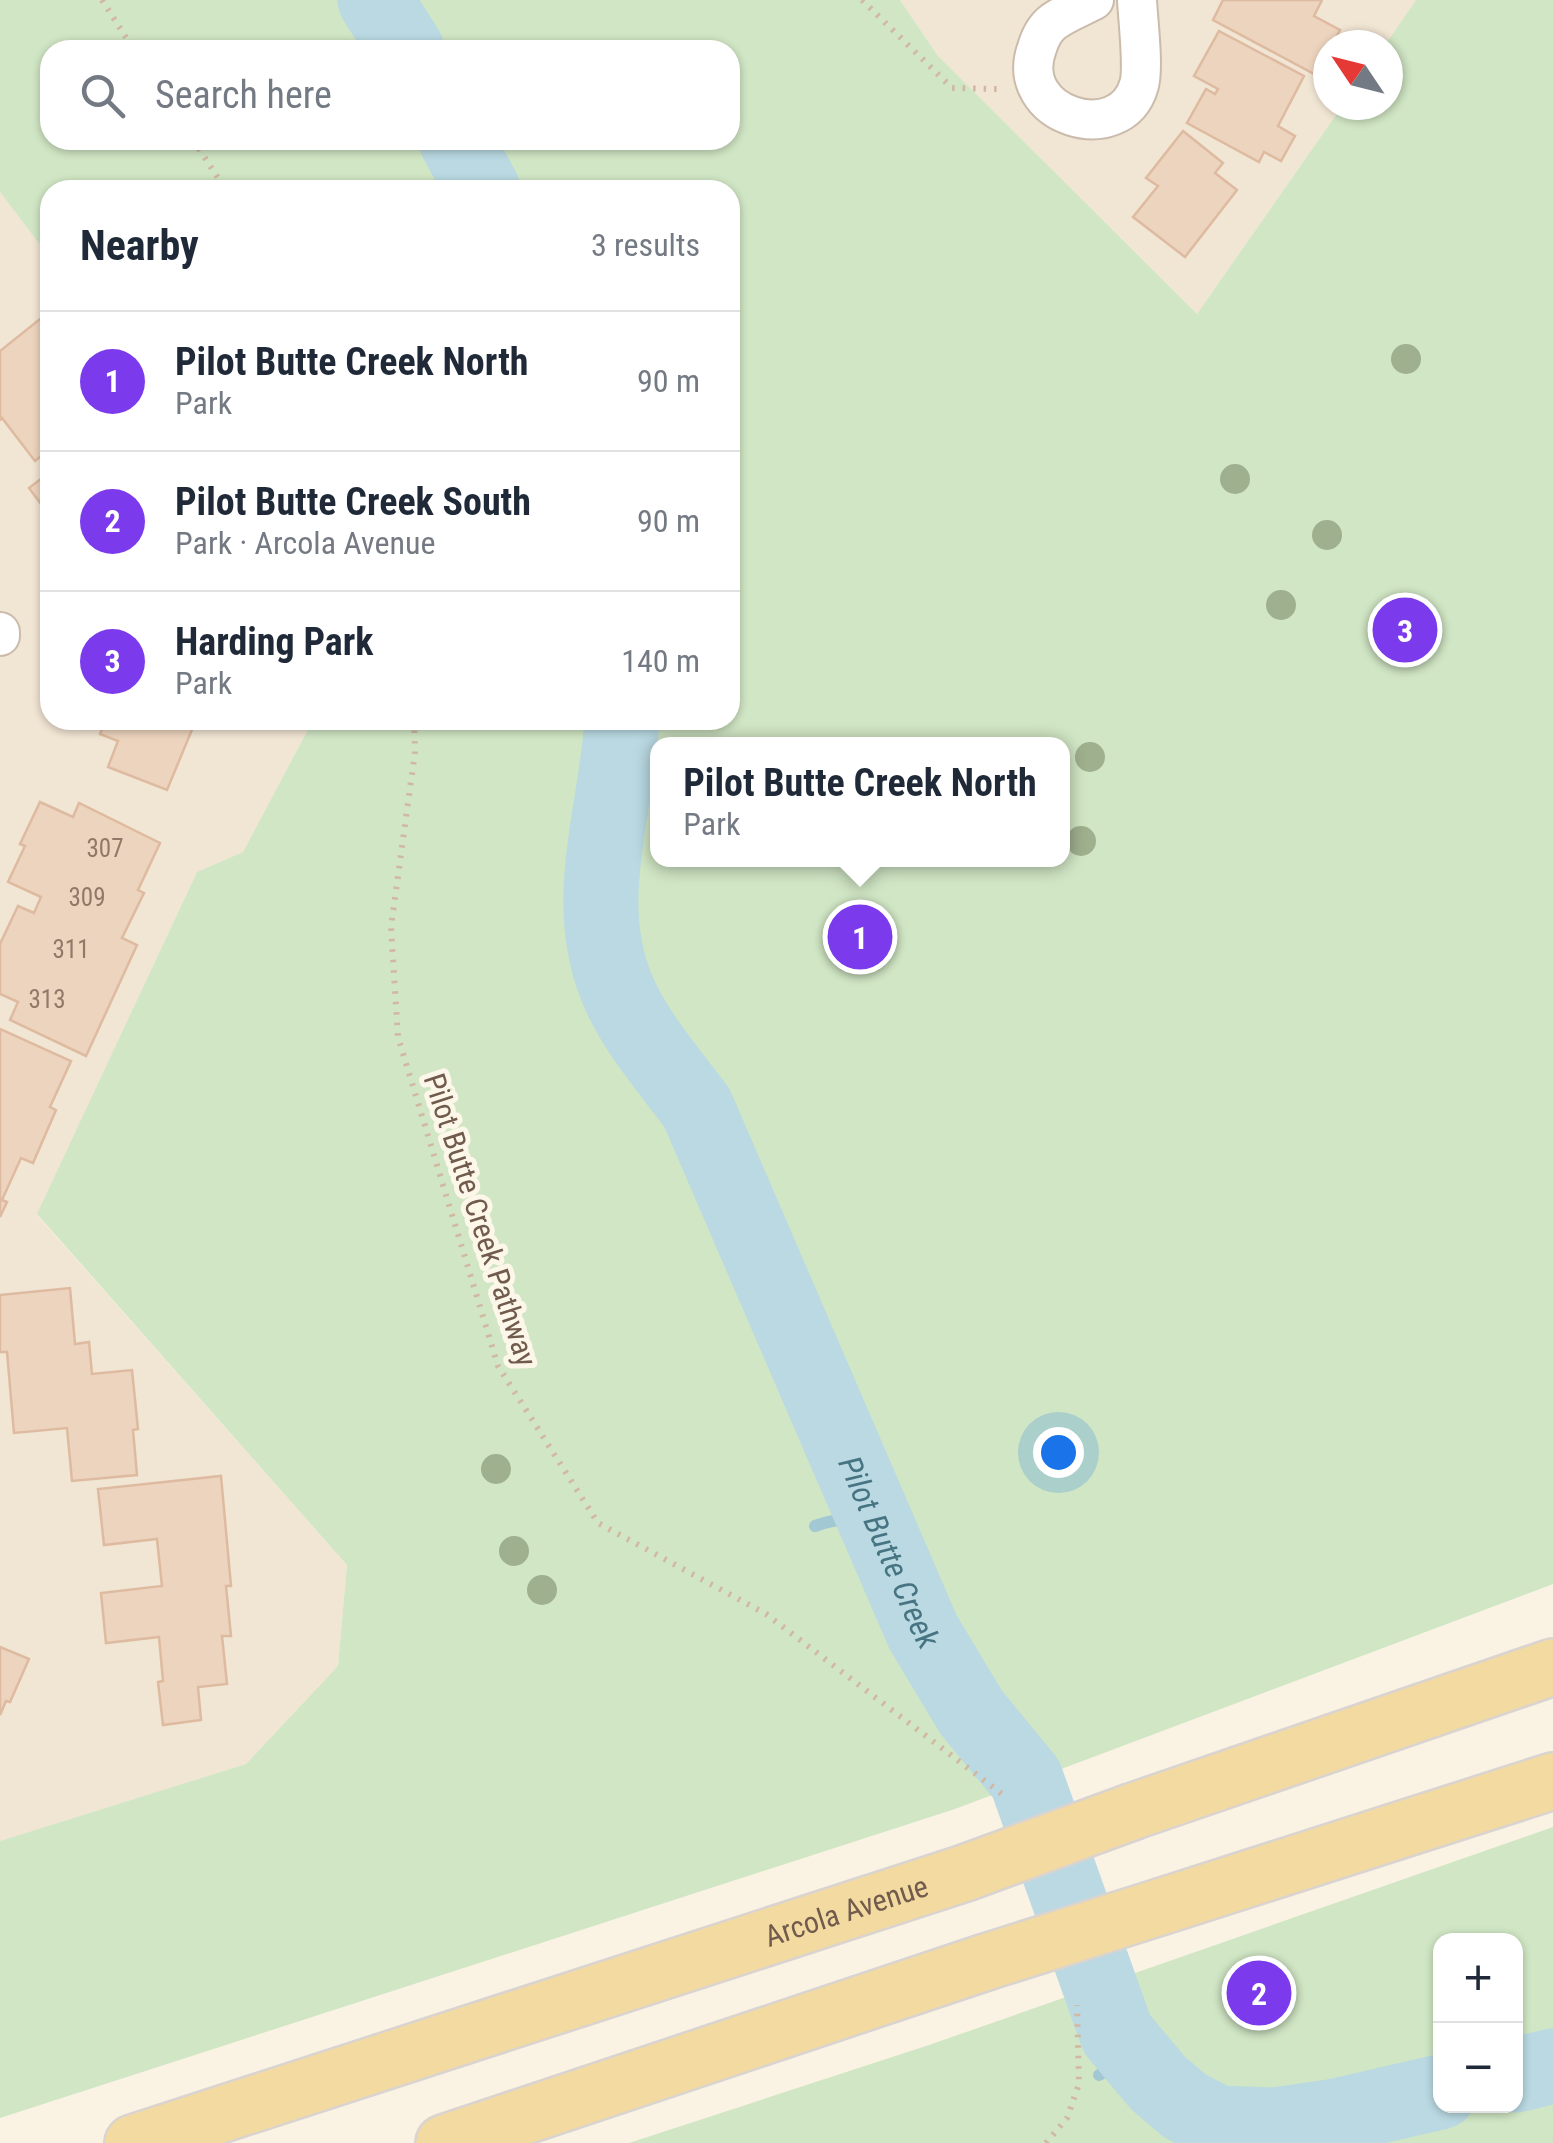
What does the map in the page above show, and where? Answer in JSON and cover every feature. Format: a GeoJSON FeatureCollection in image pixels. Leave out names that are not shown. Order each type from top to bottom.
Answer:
{"type":"FeatureCollection","features":[{"type":"Feature","properties":{"kind":"main road","name":"Arcola Avenue"},"geometry":{"type":"LineString","coordinates":[[133,2143],[965,1873],[1134,1810],[1553,1667]]}},
{"type":"Feature","properties":{"kind":"main road"},"geometry":{"type":"LineString","coordinates":[[444,2143],[986,1962],[1553,1781]]}},
{"type":"Feature","properties":{"kind":"street"},"geometry":{"type":"LineString","coordinates":[[1094,0],[1052,23],[1040,38],[1034,55],[1034,73],[1051,105],[1083,120],[1118,112],[1140,84],[1137,0]]}},
{"type":"Feature","properties":{"kind":"path"},"geometry":{"type":"LineString","coordinates":[[102,0],[128,40]]}},
{"type":"Feature","properties":{"kind":"path"},"geometry":{"type":"LineString","coordinates":[[862,0],[952,88],[1040,90]]}},
{"type":"Feature","properties":{"kind":"path"},"geometry":{"type":"LineString","coordinates":[[200,150],[219,180]]}},
{"type":"Feature","properties":{"kind":"path","name":"Pilot Butte Creek Pathway"},"geometry":{"type":"LineString","coordinates":[[414,730],[415,752],[391,927],[398,1036],[498,1366],[598,1523],[766,1614],[1002,1794]]}},
{"type":"Feature","properties":{"kind":"path"},"geometry":{"type":"LineString","coordinates":[[1046,2143],[1067,2118],[1079,2084],[1077,2005]]}},
{"type":"Feature","properties":{"kind":"shaded area"},"geometry":{"type":"Polygon","coordinates":[[[900,0],[1416,0],[1395,30],[1313,30],[1313,120],[1333,120],[1197,314],[938,56],[900,0]]]}},
{"type":"Feature","properties":{"kind":"shaded area"},"geometry":{"type":"Polygon","coordinates":[[[0,192],[40,245],[40,730],[308,730],[243,852],[197,872],[37,1215],[347,1565],[338,1666],[246,1764],[0,1841],[0,192]]]}},
{"type":"Feature","properties":{"kind":"green space"},"geometry":{"type":"Polygon","coordinates":[[[0,0],[900,0],[938,56],[1197,314],[1333,120],[1403,120],[1403,30],[1395,30],[1416,0],[1553,0],[1553,1584],[955,1809],[0,2118],[0,1841],[246,1764],[338,1666],[347,1565],[37,1214],[197,872],[243,852],[308,730],[740,730],[740,180],[40,180],[40,245],[0,192],[0,0]]]}},
{"type":"Feature","properties":{"kind":"green space"},"geometry":{"type":"Polygon","coordinates":[[[1553,1827],[1553,2143],[629,2143],[929,2045],[1553,1827]]]}},
{"type":"Feature","properties":{"kind":"building"},"geometry":{"type":"Polygon","coordinates":[[[1223,0],[1322,0],[1314,16],[1340,30],[1313,30],[1313,73],[1213,20],[1223,0]]]}},
{"type":"Feature","properties":{"kind":"building"},"geometry":{"type":"Polygon","coordinates":[[[1219,31],[1304,76],[1278,126],[1295,136],[1281,161],[1264,152],[1259,162],[1187,123],[1206,89],[1215,94],[1218,89],[1194,76],[1219,31]]]}},
{"type":"Feature","properties":{"kind":"building"},"geometry":{"type":"Polygon","coordinates":[[[1183,131],[1223,163],[1215,173],[1237,190],[1185,257],[1133,217],[1158,186],[1146,178],[1183,131]]]}},
{"type":"Feature","properties":{"kind":"building"},"geometry":{"type":"Polygon","coordinates":[[[40,319],[40,457],[35,461],[0,420],[0,351],[40,319]]]}},
{"type":"Feature","properties":{"kind":"building"},"geometry":{"type":"Polygon","coordinates":[[[40,480],[40,503],[29,488],[40,480]]]}},
{"type":"Feature","properties":{"kind":"building"},"geometry":{"type":"Polygon","coordinates":[[[101,730],[192,730],[167,790],[108,767],[118,741],[100,734],[101,730]]]}},
{"type":"Feature","properties":{"kind":"building"},"geometry":{"type":"Polygon","coordinates":[[[40,802],[73,817],[79,803],[160,843],[138,890],[144,893],[122,938],[137,945],[86,1056],[10,1020],[18,1002],[0,994],[0,944],[18,906],[34,913],[41,897],[8,882],[40,802]]]}},
{"type":"Feature","properties":{"kind":"building"},"geometry":{"type":"Polygon","coordinates":[[[0,1029],[71,1061],[50,1107],[56,1110],[33,1163],[21,1158],[2,1200],[7,1202],[0,1217],[0,1029]]]}},
{"type":"Feature","properties":{"kind":"building"},"geometry":{"type":"Polygon","coordinates":[[[70,1288],[75,1344],[89,1342],[92,1374],[132,1370],[138,1429],[133,1430],[137,1475],[72,1481],[67,1428],[14,1433],[7,1352],[0,1352],[0,1295],[70,1288]]]}},
{"type":"Feature","properties":{"kind":"building"},"geometry":{"type":"Polygon","coordinates":[[[221,1476],[231,1586],[226,1586],[231,1636],[222,1636],[227,1684],[198,1687],[201,1720],[163,1725],[158,1682],[163,1681],[159,1637],[106,1643],[101,1593],[162,1586],[157,1539],[104,1545],[98,1489],[221,1476]]]}},
{"type":"Feature","properties":{"kind":"building"},"geometry":{"type":"Polygon","coordinates":[[[0,1647],[29,1659],[0,1715],[0,1647]]]}},
{"type":"Feature","properties":{"kind":"waterway"},"geometry":{"type":"LineString","coordinates":[[344,0],[387,17]]}},
{"type":"Feature","properties":{"kind":"waterway","name":"Pilot Butte Creek"},"geometry":{"type":"LineString","coordinates":[[375,0],[401,40]]}},
{"type":"Feature","properties":{"kind":"waterway"},"geometry":{"type":"LineString","coordinates":[[400,38],[414,1]]}},
{"type":"Feature","properties":{"kind":"waterway","name":"Pilot Butte Creek"},"geometry":{"type":"LineString","coordinates":[[461,150],[478,180]]}},
{"type":"Feature","properties":{"kind":"waterway","name":"Pilot Butte Creek"},"geometry":{"type":"LineString","coordinates":[[621,730],[601,887],[601,920],[616,986],[642,1034],[697,1108],[923,1632],[971,1712],[1026,1779],[1117,2034],[1158,2083],[1185,2106],[1218,2123],[1274,2125],[1336,2116],[1433,2094]]}},
{"type":"Feature","properties":{"kind":"waterway"},"geometry":{"type":"LineString","coordinates":[[815,1526],[851,1520],[867,1525],[883,1537]]}},
{"type":"Feature","properties":{"kind":"waterway"},"geometry":{"type":"LineString","coordinates":[[1099,2075],[1125,2064],[1142,2066]]}},
{"type":"Feature","properties":{"kind":"waterway","name":"Pilot Butte Creek"},"geometry":{"type":"LineString","coordinates":[[1523,2073],[1553,2066]]}},
{"type":"Feature","properties":{"kind":"place","name":"Harding Park"},"geometry":{"type":"Point","coordinates":[1405,630]}},
{"type":"Feature","properties":{"kind":"place","name":"Pilot Butte Creek North"},"geometry":{"type":"Point","coordinates":[860,937]}},
{"type":"Feature","properties":{"kind":"place","name":"Pilot Butte Creek South"},"geometry":{"type":"Point","coordinates":[1259,1993]}}]}
